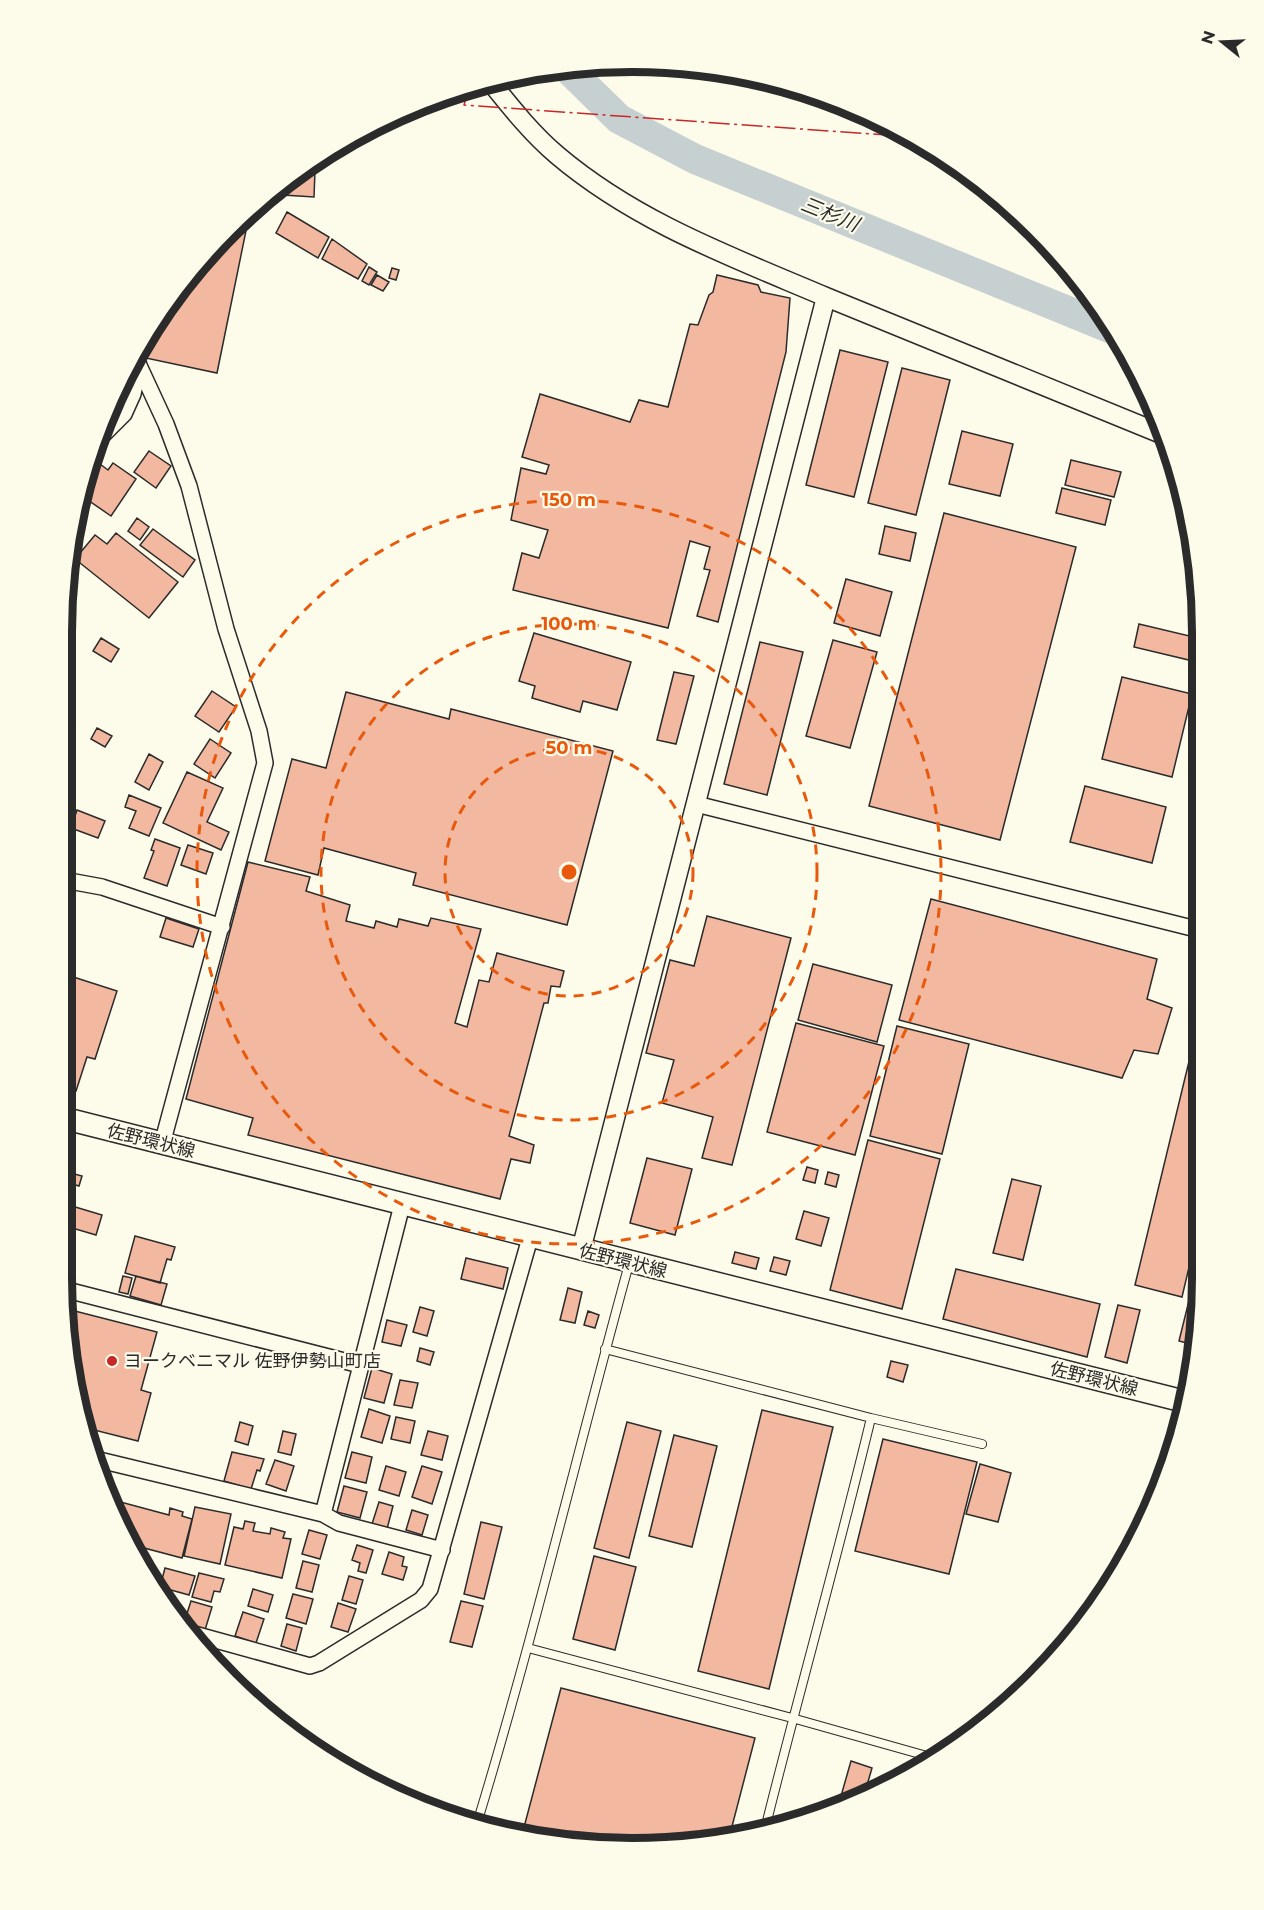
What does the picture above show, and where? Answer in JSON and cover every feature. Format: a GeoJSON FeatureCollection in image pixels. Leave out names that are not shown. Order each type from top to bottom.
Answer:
{"type":"FeatureCollection","features":[{"type":"Feature","properties":{"kind":"main road","name":"佐野環状線"},"geometry":{"type":"LineString","coordinates":[[72,1121],[1178,1400]]}},
{"type":"Feature","properties":{"kind":"street"},"geometry":{"type":"LineString","coordinates":[[496,89],[555,153],[598,187],[644,216],[692,241],[1154,431]]}},
{"type":"Feature","properties":{"kind":"street"},"geometry":{"type":"LineString","coordinates":[[581,1250],[826,297]]}},
{"type":"Feature","properties":{"kind":"street"},"geometry":{"type":"LineString","coordinates":[[139,366],[166,424],[189,486],[226,629],[263,748],[265,763],[162,1144]]}},
{"type":"Feature","properties":{"kind":"street"},"geometry":{"type":"LineString","coordinates":[[112,426],[124,414],[133,394],[135,374]]}},
{"type":"Feature","properties":{"kind":"street"},"geometry":{"type":"LineString","coordinates":[[696,804],[1192,928]]}},
{"type":"Feature","properties":{"kind":"street"},"geometry":{"type":"LineString","coordinates":[[72,881],[102,887],[222,927]]}},
{"type":"Feature","properties":{"kind":"street"},"geometry":{"type":"LineString","coordinates":[[322,1514],[402,1205]]}},
{"type":"Feature","properties":{"kind":"street"},"geometry":{"type":"LineString","coordinates":[[202,1636],[310,1666],[319,1663],[421,1600],[430,1589],[442,1550],[530,1238]]}},
{"type":"Feature","properties":{"kind":"street"},"geometry":{"type":"LineString","coordinates":[[72,1291],[360,1365]]}},
{"type":"Feature","properties":{"kind":"street"},"geometry":{"type":"LineString","coordinates":[[103,1461],[322,1514],[339,1523],[442,1550]]}},
{"type":"Feature","properties":{"kind":"lane"},"geometry":{"type":"LineString","coordinates":[[479,1816],[528,1648],[629,1262]]}},
{"type":"Feature","properties":{"kind":"lane"},"geometry":{"type":"LineString","coordinates":[[605,1349],[871,1418],[982,1444]]}},
{"type":"Feature","properties":{"kind":"lane"},"geometry":{"type":"LineString","coordinates":[[767,1821],[792,1718],[844,1532],[871,1418]]}},
{"type":"Feature","properties":{"kind":"lane"},"geometry":{"type":"LineString","coordinates":[[528,1648],[925,1755]]}},
{"type":"Feature","properties":{"kind":"building"},"geometry":{"type":"Polygon","coordinates":[[[315,171],[314,197],[283,195],[291,188],[315,171]]]}},
{"type":"Feature","properties":{"kind":"building"},"geometry":{"type":"Polygon","coordinates":[[[287,212],[329,237],[318,258],[276,233],[287,212]]]}},
{"type":"Feature","properties":{"kind":"building"},"geometry":{"type":"Polygon","coordinates":[[[247,226],[217,373],[144,358],[166,321],[188,291],[247,226]]]}},
{"type":"Feature","properties":{"kind":"building"},"geometry":{"type":"Polygon","coordinates":[[[332,239],[367,264],[358,279],[322,259],[332,239]]]}},
{"type":"Feature","properties":{"kind":"building"},"geometry":{"type":"Polygon","coordinates":[[[369,267],[377,272],[369,285],[362,281],[369,267]]]}},
{"type":"Feature","properties":{"kind":"building"},"geometry":{"type":"Polygon","coordinates":[[[392,268],[399,270],[396,280],[389,278],[392,268]]]}},
{"type":"Feature","properties":{"kind":"building"},"geometry":{"type":"Polygon","coordinates":[[[377,275],[389,282],[383,291],[371,285],[377,275]]]}},
{"type":"Feature","properties":{"kind":"building"},"geometry":{"type":"Polygon","coordinates":[[[717,275],[758,285],[761,292],[790,298],[786,352],[718,622],[697,616],[710,570],[704,569],[710,547],[690,541],[668,628],[513,590],[522,553],[539,558],[548,530],[511,520],[521,468],[546,474],[549,465],[522,457],[540,394],[630,422],[639,400],[668,407],[690,324],[698,325],[709,295],[713,292],[717,275]]]}},
{"type":"Feature","properties":{"kind":"building"},"geometry":{"type":"Polygon","coordinates":[[[840,350],[888,362],[854,497],[806,485],[840,350]]]}},
{"type":"Feature","properties":{"kind":"building"},"geometry":{"type":"Polygon","coordinates":[[[902,368],[950,380],[916,515],[868,503],[902,368]]]}},
{"type":"Feature","properties":{"kind":"building"},"geometry":{"type":"Polygon","coordinates":[[[962,431],[1013,444],[1000,496],[949,484],[962,431]]]}},
{"type":"Feature","properties":{"kind":"building"},"geometry":{"type":"Polygon","coordinates":[[[149,451],[171,466],[156,488],[134,472],[149,451]]]}},
{"type":"Feature","properties":{"kind":"building"},"geometry":{"type":"Polygon","coordinates":[[[1071,460],[1121,472],[1114,497],[1065,485],[1071,460]]]}},
{"type":"Feature","properties":{"kind":"building"},"geometry":{"type":"Polygon","coordinates":[[[99,463],[108,470],[113,463],[136,479],[111,516],[88,500],[94,485],[92,484],[99,463]]]}},
{"type":"Feature","properties":{"kind":"building"},"geometry":{"type":"Polygon","coordinates":[[[1062,488],[1111,500],[1105,525],[1056,513],[1062,488]]]}},
{"type":"Feature","properties":{"kind":"building"},"geometry":{"type":"Polygon","coordinates":[[[944,513],[1076,547],[1000,840],[869,806],[944,513]]]}},
{"type":"Feature","properties":{"kind":"building"},"geometry":{"type":"Polygon","coordinates":[[[137,518],[149,527],[140,540],[128,531],[137,518]]]}},
{"type":"Feature","properties":{"kind":"building"},"geometry":{"type":"Polygon","coordinates":[[[885,526],[916,533],[910,561],[879,554],[885,526]]]}},
{"type":"Feature","properties":{"kind":"building"},"geometry":{"type":"Polygon","coordinates":[[[153,529],[195,560],[183,577],[140,545],[153,529]]]}},
{"type":"Feature","properties":{"kind":"building"},"geometry":{"type":"Polygon","coordinates":[[[116,533],[178,582],[149,618],[77,560],[78,556],[95,535],[107,544],[116,533]]]}},
{"type":"Feature","properties":{"kind":"building"},"geometry":{"type":"Polygon","coordinates":[[[846,579],[892,592],[880,636],[834,623],[846,579]]]}},
{"type":"Feature","properties":{"kind":"building"},"geometry":{"type":"Polygon","coordinates":[[[1139,624],[1192,637],[1192,661],[1134,647],[1139,624]]]}},
{"type":"Feature","properties":{"kind":"building"},"geometry":{"type":"Polygon","coordinates":[[[534,633],[631,662],[617,710],[583,701],[580,712],[532,698],[535,686],[519,681],[534,633]]]}},
{"type":"Feature","properties":{"kind":"building"},"geometry":{"type":"Polygon","coordinates":[[[101,638],[119,649],[111,662],[93,651],[101,638]]]}},
{"type":"Feature","properties":{"kind":"building"},"geometry":{"type":"Polygon","coordinates":[[[833,640],[877,652],[850,748],[806,736],[833,640]]]}},
{"type":"Feature","properties":{"kind":"building"},"geometry":{"type":"Polygon","coordinates":[[[760,642],[803,652],[767,795],[724,784],[760,642]]]}},
{"type":"Feature","properties":{"kind":"building"},"geometry":{"type":"Polygon","coordinates":[[[674,672],[694,676],[676,744],[657,740],[674,672]]]}},
{"type":"Feature","properties":{"kind":"building"},"geometry":{"type":"Polygon","coordinates":[[[1122,677],[1192,694],[1172,777],[1102,759],[1122,677]]]}},
{"type":"Feature","properties":{"kind":"building"},"geometry":{"type":"Polygon","coordinates":[[[212,691],[236,707],[219,732],[195,716],[212,691]]]}},
{"type":"Feature","properties":{"kind":"building"},"geometry":{"type":"Polygon","coordinates":[[[346,692],[449,719],[451,709],[613,751],[567,925],[413,885],[416,873],[324,848],[318,875],[265,861],[292,759],[326,768],[346,692]]]}},
{"type":"Feature","properties":{"kind":"building"},"geometry":{"type":"Polygon","coordinates":[[[97,728],[112,736],[105,747],[91,739],[97,728]]]}},
{"type":"Feature","properties":{"kind":"building"},"geometry":{"type":"Polygon","coordinates":[[[210,739],[231,753],[215,778],[194,764],[210,739]]]}},
{"type":"Feature","properties":{"kind":"building"},"geometry":{"type":"Polygon","coordinates":[[[149,754],[163,762],[149,790],[135,782],[149,754]]]}},
{"type":"Feature","properties":{"kind":"building"},"geometry":{"type":"Polygon","coordinates":[[[187,772],[223,788],[207,822],[229,832],[221,850],[163,823],[187,772]]]}},
{"type":"Feature","properties":{"kind":"building"},"geometry":{"type":"Polygon","coordinates":[[[1085,786],[1166,807],[1152,863],[1070,842],[1085,786]]]}},
{"type":"Feature","properties":{"kind":"building"},"geometry":{"type":"Polygon","coordinates":[[[129,795],[161,808],[149,836],[129,828],[136,811],[125,807],[129,795]]]}},
{"type":"Feature","properties":{"kind":"building"},"geometry":{"type":"Polygon","coordinates":[[[77,810],[105,821],[98,838],[72,828],[77,810]]]}},
{"type":"Feature","properties":{"kind":"building"},"geometry":{"type":"Polygon","coordinates":[[[155,839],[180,848],[167,886],[144,878],[154,851],[151,850],[155,839]]]}},
{"type":"Feature","properties":{"kind":"building"},"geometry":{"type":"Polygon","coordinates":[[[188,845],[213,853],[206,874],[181,865],[188,845]]]}},
{"type":"Feature","properties":{"kind":"building"},"geometry":{"type":"Polygon","coordinates":[[[248,862],[310,877],[306,891],[350,905],[346,921],[374,928],[376,921],[397,927],[399,919],[428,926],[431,918],[481,929],[455,1023],[467,1027],[479,980],[489,982],[497,953],[564,971],[560,987],[551,986],[548,1003],[544,1003],[509,1136],[534,1145],[530,1163],[511,1159],[500,1199],[248,1135],[253,1118],[186,1099],[248,862]]]}},
{"type":"Feature","properties":{"kind":"building"},"geometry":{"type":"Polygon","coordinates":[[[931,899],[1157,959],[1147,999],[1172,1008],[1158,1054],[1134,1050],[1122,1078],[899,1020],[931,899]]]}},
{"type":"Feature","properties":{"kind":"building"},"geometry":{"type":"Polygon","coordinates":[[[707,916],[791,938],[732,1165],[702,1158],[713,1117],[662,1103],[674,1060],[646,1053],[670,960],[694,966],[707,916]]]}},
{"type":"Feature","properties":{"kind":"building"},"geometry":{"type":"Polygon","coordinates":[[[166,918],[199,929],[193,947],[160,937],[166,918]]]}},
{"type":"Feature","properties":{"kind":"building"},"geometry":{"type":"Polygon","coordinates":[[[813,964],[892,985],[877,1042],[798,1020],[813,964]]]}},
{"type":"Feature","properties":{"kind":"building"},"geometry":{"type":"Polygon","coordinates":[[[72,977],[117,991],[95,1059],[87,1057],[76,1091],[72,1090],[72,977]]]}},
{"type":"Feature","properties":{"kind":"building"},"geometry":{"type":"Polygon","coordinates":[[[796,1023],[884,1046],[855,1155],[767,1132],[796,1023]]]}},
{"type":"Feature","properties":{"kind":"building"},"geometry":{"type":"Polygon","coordinates":[[[897,1026],[969,1044],[942,1154],[870,1136],[897,1026]]]}},
{"type":"Feature","properties":{"kind":"building"},"geometry":{"type":"Polygon","coordinates":[[[1192,1049],[1192,1254],[1182,1297],[1135,1285],[1192,1049]]]}},
{"type":"Feature","properties":{"kind":"building"},"geometry":{"type":"Polygon","coordinates":[[[868,1140],[940,1159],[902,1309],[830,1290],[868,1140]]]}},
{"type":"Feature","properties":{"kind":"building"},"geometry":{"type":"Polygon","coordinates":[[[647,1158],[692,1169],[675,1235],[630,1223],[647,1158]]]}},
{"type":"Feature","properties":{"kind":"building"},"geometry":{"type":"Polygon","coordinates":[[[807,1167],[818,1170],[815,1183],[803,1180],[807,1167]]]}},
{"type":"Feature","properties":{"kind":"building"},"geometry":{"type":"Polygon","coordinates":[[[828,1172],[839,1175],[836,1187],[825,1184],[828,1172]]]}},
{"type":"Feature","properties":{"kind":"building"},"geometry":{"type":"Polygon","coordinates":[[[72,1173],[82,1176],[79,1186],[72,1184],[72,1173]]]}},
{"type":"Feature","properties":{"kind":"building"},"geometry":{"type":"Polygon","coordinates":[[[1012,1179],[1041,1186],[1023,1260],[993,1253],[1012,1179]]]}},
{"type":"Feature","properties":{"kind":"building"},"geometry":{"type":"Polygon","coordinates":[[[72,1206],[102,1215],[96,1235],[72,1228],[72,1206]]]}},
{"type":"Feature","properties":{"kind":"building"},"geometry":{"type":"Polygon","coordinates":[[[804,1211],[829,1218],[821,1246],[796,1239],[804,1211]]]}},
{"type":"Feature","properties":{"kind":"building"},"geometry":{"type":"Polygon","coordinates":[[[135,1236],[175,1247],[171,1260],[167,1259],[160,1283],[125,1273],[135,1236]]]}},
{"type":"Feature","properties":{"kind":"building"},"geometry":{"type":"Polygon","coordinates":[[[735,1252],[759,1258],[756,1269],[732,1263],[735,1252]]]}},
{"type":"Feature","properties":{"kind":"building"},"geometry":{"type":"Polygon","coordinates":[[[774,1257],[790,1261],[786,1275],[770,1271],[774,1257]]]}},
{"type":"Feature","properties":{"kind":"building"},"geometry":{"type":"Polygon","coordinates":[[[466,1258],[508,1268],[503,1289],[461,1279],[466,1258]]]}},
{"type":"Feature","properties":{"kind":"building"},"geometry":{"type":"Polygon","coordinates":[[[956,1269],[1100,1304],[1087,1357],[943,1319],[956,1269]]]}},
{"type":"Feature","properties":{"kind":"building"},"geometry":{"type":"Polygon","coordinates":[[[123,1276],[132,1278],[128,1294],[119,1292],[123,1276]]]}},
{"type":"Feature","properties":{"kind":"building"},"geometry":{"type":"Polygon","coordinates":[[[136,1276],[167,1284],[161,1305],[130,1296],[136,1276]]]}},
{"type":"Feature","properties":{"kind":"building"},"geometry":{"type":"Polygon","coordinates":[[[568,1288],[582,1292],[575,1323],[560,1320],[568,1288]]]}},
{"type":"Feature","properties":{"kind":"building"},"geometry":{"type":"Polygon","coordinates":[[[1192,1290],[1188,1343],[1179,1341],[1192,1290]]]}},
{"type":"Feature","properties":{"kind":"building"},"geometry":{"type":"Polygon","coordinates":[[[1118,1305],[1140,1310],[1127,1363],[1105,1357],[1118,1305]]]}},
{"type":"Feature","properties":{"kind":"building"},"geometry":{"type":"Polygon","coordinates":[[[420,1307],[434,1311],[427,1336],[413,1332],[420,1307]]]}},
{"type":"Feature","properties":{"kind":"building","name":"ヨークベニマル 佐野伊勢山町店"},"geometry":{"type":"Polygon","coordinates":[[[73,1311],[157,1332],[141,1390],[151,1393],[138,1441],[93,1430],[83,1387],[73,1311]]]}},
{"type":"Feature","properties":{"kind":"building"},"geometry":{"type":"Polygon","coordinates":[[[588,1311],[599,1315],[595,1328],[584,1325],[588,1311]]]}},
{"type":"Feature","properties":{"kind":"building"},"geometry":{"type":"Polygon","coordinates":[[[387,1320],[407,1325],[401,1346],[382,1342],[387,1320]]]}},
{"type":"Feature","properties":{"kind":"building"},"geometry":{"type":"Polygon","coordinates":[[[420,1348],[434,1352],[430,1365],[417,1361],[420,1348]]]}},
{"type":"Feature","properties":{"kind":"building"},"geometry":{"type":"Polygon","coordinates":[[[891,1361],[908,1365],[903,1382],[887,1377],[891,1361]]]}},
{"type":"Feature","properties":{"kind":"building"},"geometry":{"type":"Polygon","coordinates":[[[372,1368],[392,1374],[384,1403],[364,1398],[372,1368]]]}},
{"type":"Feature","properties":{"kind":"building"},"geometry":{"type":"Polygon","coordinates":[[[400,1380],[418,1383],[412,1408],[394,1405],[400,1380]]]}},
{"type":"Feature","properties":{"kind":"building"},"geometry":{"type":"Polygon","coordinates":[[[369,1409],[390,1416],[382,1443],[361,1437],[369,1409]]]}},
{"type":"Feature","properties":{"kind":"building"},"geometry":{"type":"Polygon","coordinates":[[[762,1410],[833,1427],[769,1689],[698,1671],[762,1410]]]}},
{"type":"Feature","properties":{"kind":"building"},"geometry":{"type":"Polygon","coordinates":[[[396,1417],[415,1421],[410,1443],[391,1439],[396,1417]]]}},
{"type":"Feature","properties":{"kind":"building"},"geometry":{"type":"Polygon","coordinates":[[[240,1422],[253,1426],[248,1445],[235,1441],[240,1422]]]}},
{"type":"Feature","properties":{"kind":"building"},"geometry":{"type":"Polygon","coordinates":[[[627,1422],[661,1431],[629,1558],[594,1548],[627,1422]]]}},
{"type":"Feature","properties":{"kind":"building"},"geometry":{"type":"Polygon","coordinates":[[[283,1431],[296,1434],[291,1455],[278,1452],[283,1431]]]}},
{"type":"Feature","properties":{"kind":"building"},"geometry":{"type":"Polygon","coordinates":[[[428,1431],[448,1436],[442,1460],[421,1455],[428,1431]]]}},
{"type":"Feature","properties":{"kind":"building"},"geometry":{"type":"Polygon","coordinates":[[[674,1435],[717,1446],[692,1547],[649,1536],[674,1435]]]}},
{"type":"Feature","properties":{"kind":"building"},"geometry":{"type":"Polygon","coordinates":[[[883,1439],[977,1462],[949,1574],[855,1551],[883,1439]]]}},
{"type":"Feature","properties":{"kind":"building"},"geometry":{"type":"Polygon","coordinates":[[[232,1452],[264,1459],[260,1471],[257,1470],[251,1489],[224,1481],[232,1452]]]}},
{"type":"Feature","properties":{"kind":"building"},"geometry":{"type":"Polygon","coordinates":[[[352,1452],[372,1457],[366,1483],[345,1478],[352,1452]]]}},
{"type":"Feature","properties":{"kind":"building"},"geometry":{"type":"Polygon","coordinates":[[[275,1460],[294,1466],[286,1491],[266,1484],[275,1460]]]}},
{"type":"Feature","properties":{"kind":"building"},"geometry":{"type":"Polygon","coordinates":[[[980,1464],[1011,1473],[998,1522],[966,1514],[980,1464]]]}},
{"type":"Feature","properties":{"kind":"building"},"geometry":{"type":"Polygon","coordinates":[[[386,1466],[406,1472],[399,1496],[379,1490],[386,1466]]]}},
{"type":"Feature","properties":{"kind":"building"},"geometry":{"type":"Polygon","coordinates":[[[422,1466],[442,1472],[432,1504],[412,1497],[422,1466]]]}},
{"type":"Feature","properties":{"kind":"building"},"geometry":{"type":"Polygon","coordinates":[[[344,1486],[367,1492],[360,1518],[337,1512],[344,1486]]]}},
{"type":"Feature","properties":{"kind":"building"},"geometry":{"type":"Polygon","coordinates":[[[119,1502],[169,1515],[170,1508],[183,1512],[182,1516],[192,1519],[182,1558],[141,1547],[119,1502]]]}},
{"type":"Feature","properties":{"kind":"building"},"geometry":{"type":"Polygon","coordinates":[[[379,1502],[393,1506],[387,1529],[372,1524],[379,1502]]]}},
{"type":"Feature","properties":{"kind":"building"},"geometry":{"type":"Polygon","coordinates":[[[195,1507],[231,1514],[220,1564],[184,1556],[195,1507]]]}},
{"type":"Feature","properties":{"kind":"building"},"geometry":{"type":"Polygon","coordinates":[[[412,1510],[428,1515],[422,1535],[406,1530],[412,1510]]]}},
{"type":"Feature","properties":{"kind":"building"},"geometry":{"type":"Polygon","coordinates":[[[245,1521],[255,1523],[253,1531],[270,1534],[271,1528],[285,1532],[283,1538],[291,1539],[282,1578],[225,1565],[234,1527],[243,1529],[245,1521]]]}},
{"type":"Feature","properties":{"kind":"building"},"geometry":{"type":"Polygon","coordinates":[[[481,1522],[502,1527],[484,1599],[464,1594],[481,1522]]]}},
{"type":"Feature","properties":{"kind":"building"},"geometry":{"type":"Polygon","coordinates":[[[309,1530],[327,1535],[320,1559],[302,1554],[309,1530]]]}},
{"type":"Feature","properties":{"kind":"building"},"geometry":{"type":"Polygon","coordinates":[[[357,1545],[373,1550],[366,1573],[358,1571],[360,1563],[352,1560],[357,1545]]]}},
{"type":"Feature","properties":{"kind":"building"},"geometry":{"type":"Polygon","coordinates":[[[389,1552],[404,1557],[402,1566],[407,1567],[403,1580],[382,1574],[389,1552]]]}},
{"type":"Feature","properties":{"kind":"building"},"geometry":{"type":"Polygon","coordinates":[[[594,1556],[636,1567],[615,1650],[573,1639],[594,1556]]]}},
{"type":"Feature","properties":{"kind":"building"},"geometry":{"type":"Polygon","coordinates":[[[303,1561],[319,1565],[312,1592],[296,1588],[303,1561]]]}},
{"type":"Feature","properties":{"kind":"building"},"geometry":{"type":"Polygon","coordinates":[[[165,1568],[195,1576],[189,1595],[166,1589],[161,1582],[165,1568]]]}},
{"type":"Feature","properties":{"kind":"building"},"geometry":{"type":"Polygon","coordinates":[[[199,1573],[224,1579],[220,1592],[214,1591],[211,1602],[192,1597],[199,1573]]]}},
{"type":"Feature","properties":{"kind":"building"},"geometry":{"type":"Polygon","coordinates":[[[349,1576],[363,1580],[356,1604],[342,1600],[349,1576]]]}},
{"type":"Feature","properties":{"kind":"building"},"geometry":{"type":"Polygon","coordinates":[[[253,1589],[273,1595],[268,1612],[248,1606],[253,1589]]]}},
{"type":"Feature","properties":{"kind":"building"},"geometry":{"type":"Polygon","coordinates":[[[293,1594],[313,1599],[306,1624],[286,1618],[293,1594]]]}},
{"type":"Feature","properties":{"kind":"building"},"geometry":{"type":"Polygon","coordinates":[[[191,1601],[212,1607],[205,1630],[194,1626],[186,1616],[191,1601]]]}},
{"type":"Feature","properties":{"kind":"building"},"geometry":{"type":"Polygon","coordinates":[[[461,1601],[483,1606],[472,1647],[450,1642],[461,1601]]]}},
{"type":"Feature","properties":{"kind":"building"},"geometry":{"type":"Polygon","coordinates":[[[338,1603],[356,1609],[348,1632],[331,1627],[338,1603]]]}},
{"type":"Feature","properties":{"kind":"building"},"geometry":{"type":"Polygon","coordinates":[[[243,1612],[264,1619],[256,1643],[235,1636],[243,1612]]]}},
{"type":"Feature","properties":{"kind":"building"},"geometry":{"type":"Polygon","coordinates":[[[287,1624],[302,1628],[296,1651],[281,1646],[287,1624]]]}},
{"type":"Feature","properties":{"kind":"building"},"geometry":{"type":"Polygon","coordinates":[[[561,1688],[755,1738],[731,1829],[669,1837],[632,1838],[595,1837],[524,1827],[561,1688]]]}},
{"type":"Feature","properties":{"kind":"building"},"geometry":{"type":"Polygon","coordinates":[[[851,1761],[872,1768],[867,1786],[841,1796],[851,1761]]]}},
{"type":"Feature","properties":{"kind":"waterway","name":"三杉川"},"geometry":{"type":"LineString","coordinates":[[574,75],[619,119],[695,159],[1100,324]]}},
{"type":"Feature","properties":{"kind":"power"},"geometry":{"type":"LineString","coordinates":[[466,98],[464,105],[890,135]]}},
{"type":"Feature","properties":{"kind":"place","name":"ヨークベニマル 佐野伊勢山町店"},"geometry":{"type":"Point","coordinates":[112,1361]}}]}
